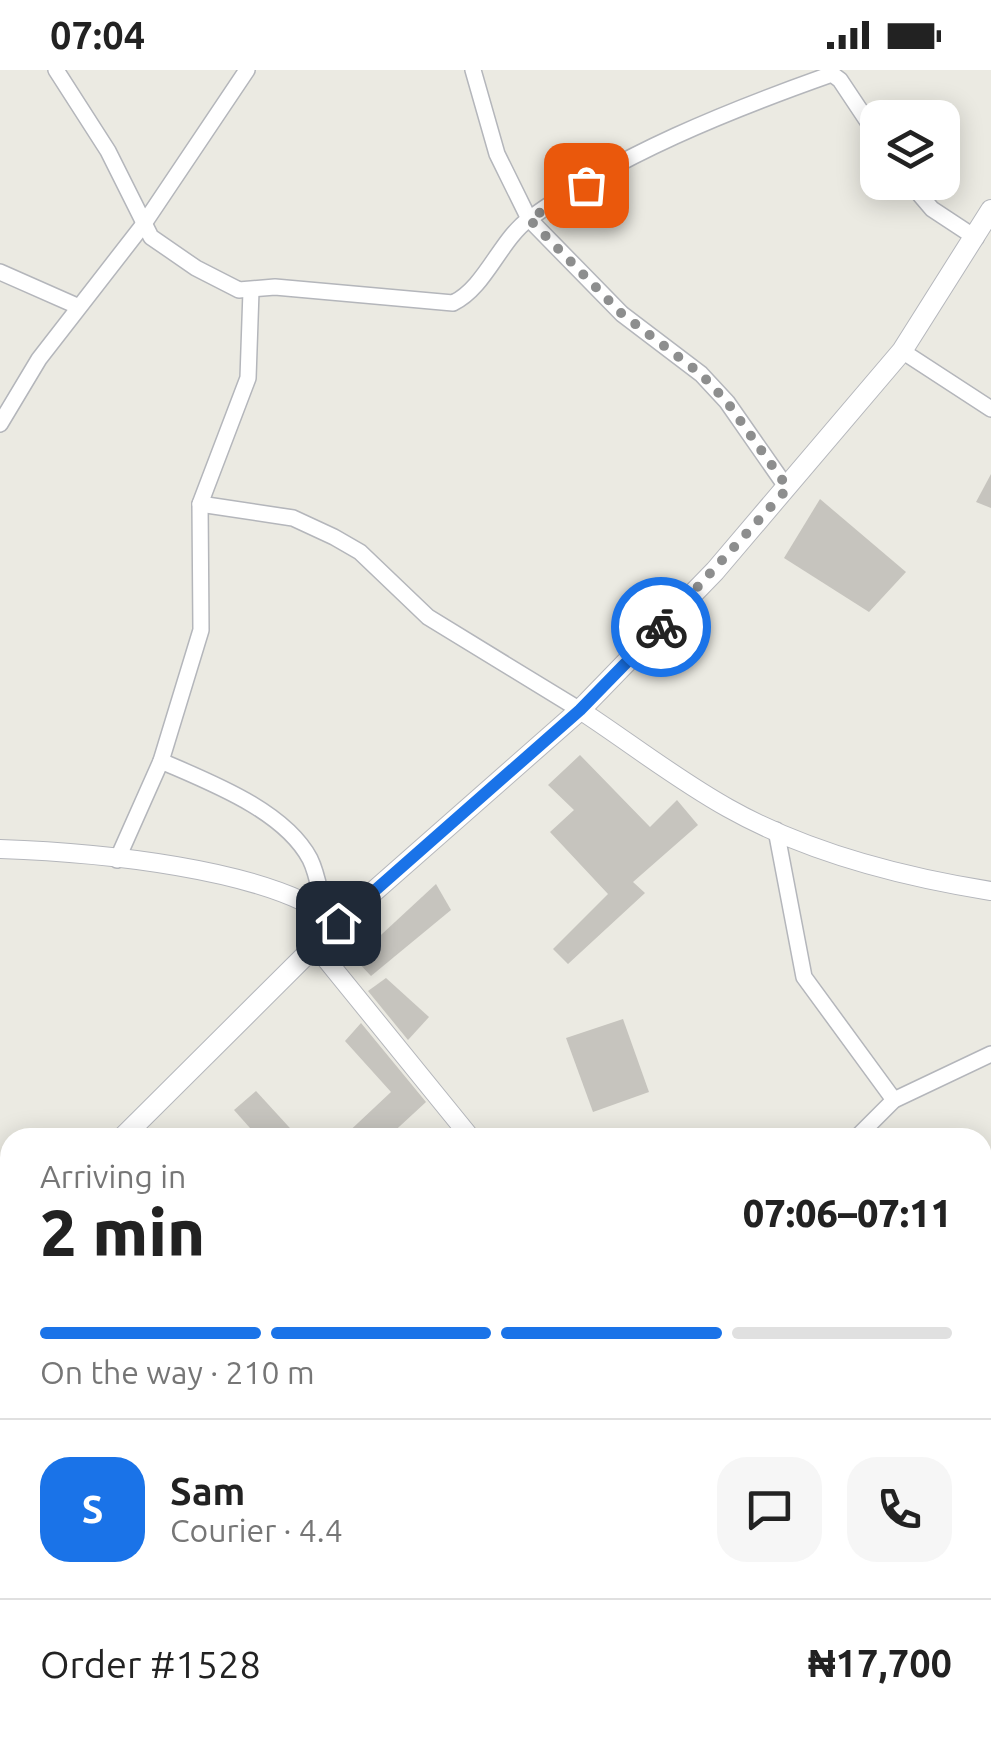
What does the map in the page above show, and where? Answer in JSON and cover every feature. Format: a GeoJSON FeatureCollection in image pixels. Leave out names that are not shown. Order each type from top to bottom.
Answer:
{"type":"FeatureCollection","features":[{"type":"Feature","properties":{"kind":"main road"},"geometry":{"type":"LineString","coordinates":[[132,1128],[316,947],[331,918],[580,710],[715,571],[902,351],[991,210]]}},
{"type":"Feature","properties":{"kind":"street"},"geometry":{"type":"LineString","coordinates":[[56,70],[108,151],[150,237],[196,268],[239,290],[274,287],[453,303],[529,219],[615,168],[832,74],[860,109]]}},
{"type":"Feature","properties":{"kind":"street"},"geometry":{"type":"LineString","coordinates":[[0,424],[76,306],[142,225],[247,70]]}},
{"type":"Feature","properties":{"kind":"street"},"geometry":{"type":"LineString","coordinates":[[473,70],[498,154],[529,219],[622,314],[701,374],[727,402],[788,488]]}},
{"type":"Feature","properties":{"kind":"street"},"geometry":{"type":"LineString","coordinates":[[924,200],[976,238]]}},
{"type":"Feature","properties":{"kind":"street"},"geometry":{"type":"LineString","coordinates":[[0,272],[76,306]]}},
{"type":"Feature","properties":{"kind":"street"},"geometry":{"type":"LineString","coordinates":[[117,860],[161,761],[201,630],[200,504],[248,378],[251,291]]}},
{"type":"Feature","properties":{"kind":"street"},"geometry":{"type":"LineString","coordinates":[[902,351],[991,409]]}},
{"type":"Feature","properties":{"kind":"street"},"geometry":{"type":"LineString","coordinates":[[200,504],[294,518],[334,537],[360,552],[428,617],[580,710],[728,808],[776,830],[946,884],[991,891]]}},
{"type":"Feature","properties":{"kind":"street"},"geometry":{"type":"LineString","coordinates":[[161,761],[240,796],[288,834],[309,856],[331,918]]}},
{"type":"Feature","properties":{"kind":"street"},"geometry":{"type":"LineString","coordinates":[[776,830],[804,977],[894,1100]]}},
{"type":"Feature","properties":{"kind":"street"},"geometry":{"type":"LineString","coordinates":[[0,849],[117,860],[235,878],[274,888],[331,918]]}},
{"type":"Feature","properties":{"kind":"street"},"geometry":{"type":"LineString","coordinates":[[316,947],[464,1128]]}},
{"type":"Feature","properties":{"kind":"street"},"geometry":{"type":"LineString","coordinates":[[866,1128],[894,1100],[991,1054]]}},
{"type":"Feature","properties":{"kind":"building"},"geometry":{"type":"Polygon","coordinates":[[[991,474],[991,508],[976,502],[991,474]]]}},
{"type":"Feature","properties":{"kind":"building"},"geometry":{"type":"Polygon","coordinates":[[[820,499],[906,572],[869,612],[784,558],[820,499]]]}},
{"type":"Feature","properties":{"kind":"building"},"geometry":{"type":"Polygon","coordinates":[[[580,755],[650,827],[677,800],[698,825],[633,882],[645,893],[568,964],[553,949],[608,894],[550,832],[574,810],[548,785],[580,755]]]}},
{"type":"Feature","properties":{"kind":"building"},"geometry":{"type":"Polygon","coordinates":[[[436,884],[451,910],[371,976],[355,959],[436,884]]]}},
{"type":"Feature","properties":{"kind":"building"},"geometry":{"type":"Polygon","coordinates":[[[386,978],[429,1017],[408,1040],[368,991],[386,978]]]}},
{"type":"Feature","properties":{"kind":"building"},"geometry":{"type":"Polygon","coordinates":[[[623,1019],[649,1092],[593,1112],[566,1038],[623,1019]]]}},
{"type":"Feature","properties":{"kind":"building"},"geometry":{"type":"Polygon","coordinates":[[[361,1023],[426,1102],[398,1128],[353,1128],[391,1092],[345,1041],[361,1023]]]}},
{"type":"Feature","properties":{"kind":"building"},"geometry":{"type":"Polygon","coordinates":[[[256,1091],[290,1128],[250,1128],[234,1110],[256,1091]]]}},
{"type":"Feature","properties":{"kind":"way so far"},"geometry":{"type":"LineString","coordinates":[[586,185],[529,219],[622,314],[701,374],[727,402],[788,488],[661,627]]}},
{"type":"Feature","properties":{"kind":"route"},"geometry":{"type":"LineString","coordinates":[[338,923],[580,710],[661,627]]}}]}
